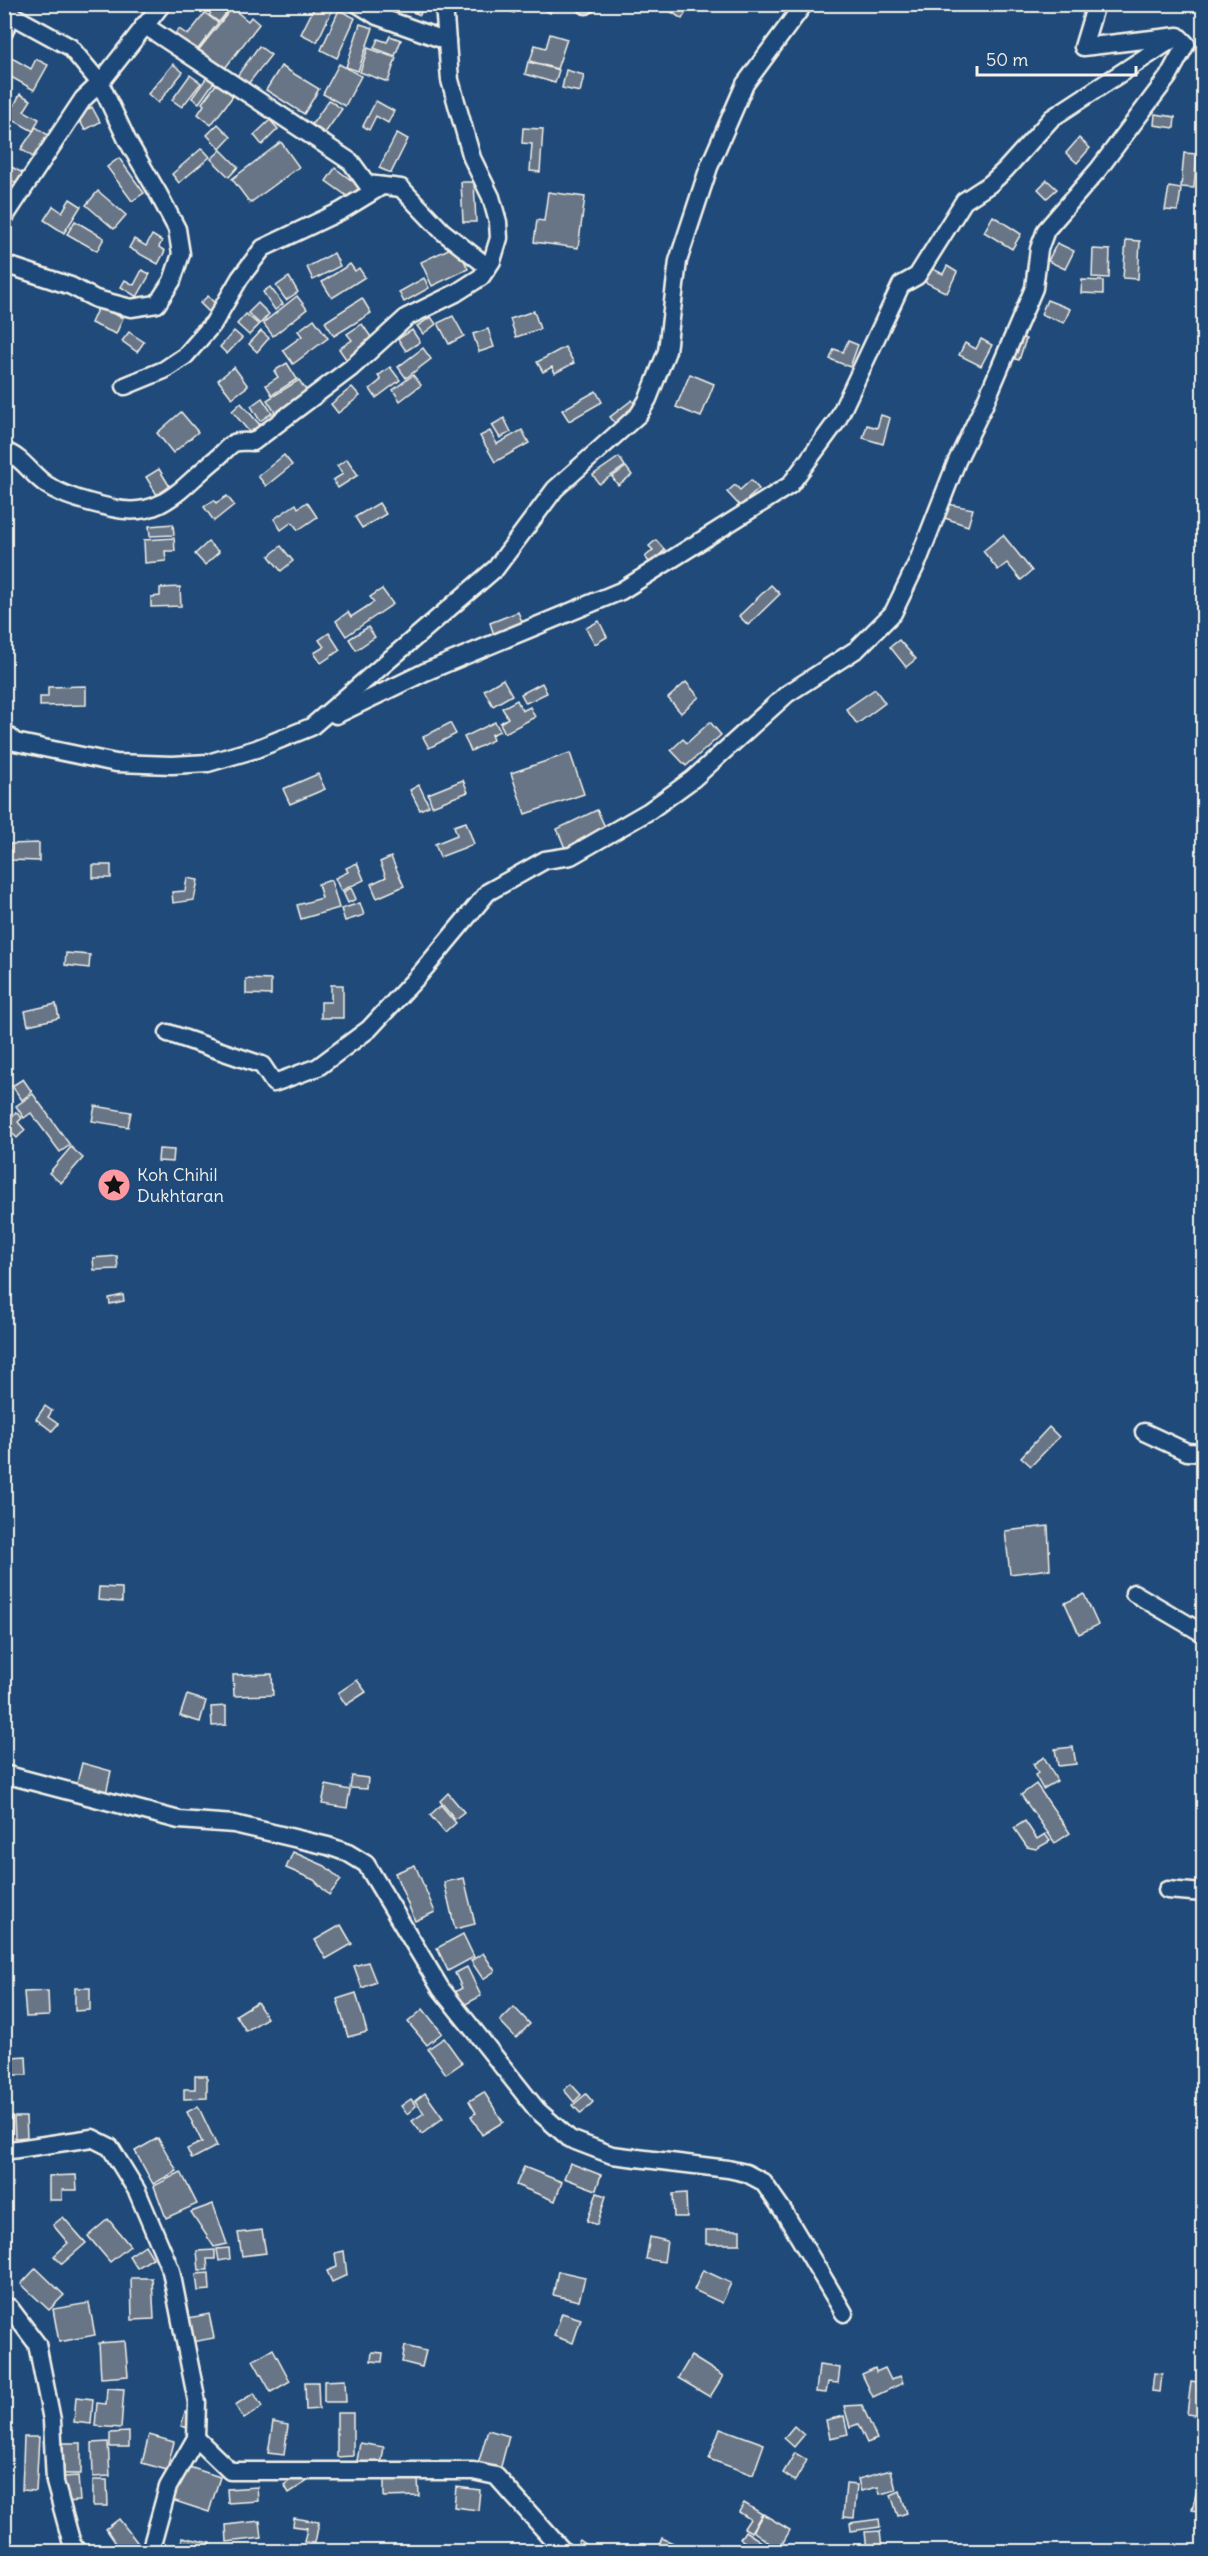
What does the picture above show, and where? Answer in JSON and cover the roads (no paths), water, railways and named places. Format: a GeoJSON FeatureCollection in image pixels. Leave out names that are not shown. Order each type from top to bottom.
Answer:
{"type":"FeatureCollection","features":[{"type":"Feature","properties":{"kind":"street"},"geometry":{"type":"LineString","coordinates":[[4,218],[83,99],[100,82],[162,4]]}},
{"type":"Feature","properties":{"kind":"street"},"geometry":{"type":"LineString","coordinates":[[358,4],[377,16],[447,41]]}},
{"type":"Feature","properties":{"kind":"street"},"geometry":{"type":"LineString","coordinates":[[4,451],[13,454],[30,468],[45,485],[65,494],[115,509],[151,510],[176,497],[183,486],[235,443],[253,442],[351,368],[406,316],[456,293],[481,277],[488,267],[499,238],[498,222],[491,197],[472,158],[450,80],[444,4]]}},
{"type":"Feature","properties":{"kind":"street"},"geometry":{"type":"LineString","coordinates":[[311,728],[496,568],[555,489],[639,414],[648,399],[667,351],[678,261],[709,167],[745,84],[804,4]]}},
{"type":"Feature","properties":{"kind":"street"},"geometry":{"type":"LineString","coordinates":[[1095,4],[1083,47],[1178,36]]}},
{"type":"Feature","properties":{"kind":"street"},"geometry":{"type":"LineString","coordinates":[[4,32],[8,12],[70,47],[100,82],[127,140],[177,229],[181,254],[172,281],[157,304],[131,308],[96,299],[71,286],[4,264]]}},
{"type":"Feature","properties":{"kind":"street"},"geometry":{"type":"LineString","coordinates":[[144,25],[351,162],[368,184],[401,188],[442,231],[488,267]]}},
{"type":"Feature","properties":{"kind":"street"},"geometry":{"type":"LineString","coordinates":[[4,747],[42,749],[116,763],[208,763],[256,749],[311,728],[425,672],[621,591],[790,485],[837,421],[901,285],[917,276],[964,201],[990,184],[1005,170],[1052,118],[1178,36]]}},
{"type":"Feature","properties":{"kind":"street"},"geometry":{"type":"LineString","coordinates":[[168,1033],[262,1065],[274,1083],[318,1067],[369,1029],[420,974],[488,892],[544,860],[571,856],[649,811],[693,779],[787,694],[857,649],[893,613],[918,561],[957,461],[984,405],[1034,288],[1039,249],[1046,230],[1098,170],[1168,76],[1186,44],[1178,36]]}},
{"type":"Feature","properties":{"kind":"street"},"geometry":{"type":"LineString","coordinates":[[125,386],[164,370],[185,356],[213,324],[240,278],[263,248],[341,211],[382,186]]}},
{"type":"Feature","properties":{"kind":"street"},"geometry":{"type":"LineString","coordinates":[[4,732],[15,742],[43,746],[42,749]]}},
{"type":"Feature","properties":{"kind":"street"},"geometry":{"type":"LineString","coordinates":[[1144,1432],[1187,1452],[1203,1453]]}},
{"type":"Feature","properties":{"kind":"street"},"geometry":{"type":"LineString","coordinates":[[1134,1593],[1203,1634]]}},
{"type":"Feature","properties":{"kind":"street"},"geometry":{"type":"LineString","coordinates":[[4,1774],[179,1820],[234,1824],[348,1853],[366,1864],[441,1989],[537,2110],[570,2139],[612,2155],[728,2169],[746,2173],[763,2182],[784,2212],[844,2313]]}},
{"type":"Feature","properties":{"kind":"street"},"geometry":{"type":"LineString","coordinates":[[1167,1890],[1203,1893]]}},
{"type":"Feature","properties":{"kind":"street"},"geometry":{"type":"LineString","coordinates":[[4,2151],[92,2138],[110,2147],[137,2191],[171,2271],[197,2402],[196,2438],[168,2487],[150,2552]]}},
{"type":"Feature","properties":{"kind":"street"},"geometry":{"type":"LineString","coordinates":[[6,2312],[37,2344],[52,2420],[55,2482],[72,2544],[78,2552]]}},
{"type":"Feature","properties":{"kind":"street"},"geometry":{"type":"LineString","coordinates":[[196,2438],[230,2471],[451,2471],[496,2476],[564,2552]]}},
{"type":"Feature","properties":{"kind":"place","name":"Koh Chihil Dukhtaran"},"geometry":{"type":"Point","coordinates":[114,1185]}}]}
